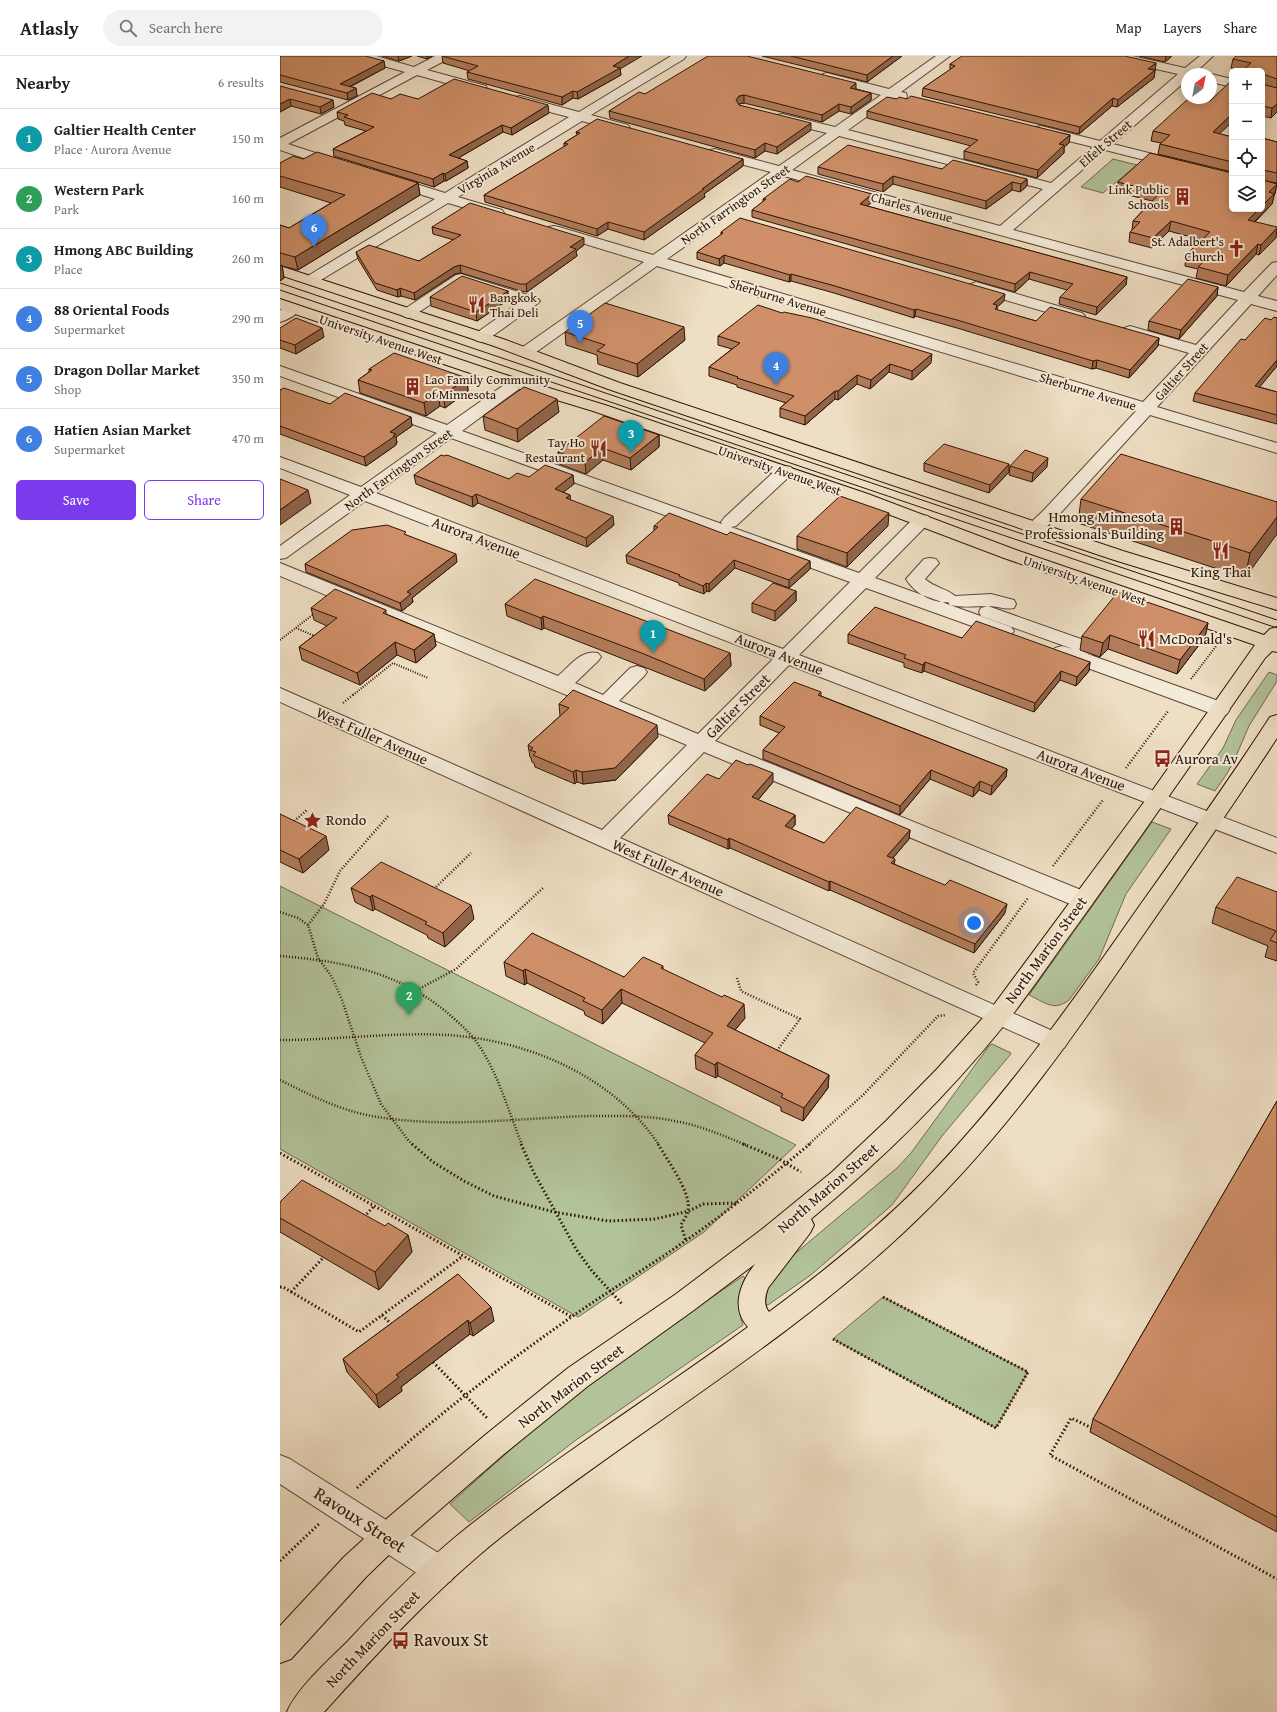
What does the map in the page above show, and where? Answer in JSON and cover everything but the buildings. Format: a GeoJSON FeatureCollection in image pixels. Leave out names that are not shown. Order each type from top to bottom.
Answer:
{"type":"FeatureCollection","features":[{"type":"Feature","properties":{"kind":"main road","name":"University Avenue West"},"geometry":{"type":"LineString","coordinates":[[280,270],[526,352],[614,386],[1140,562],[1277,604]]}},
{"type":"Feature","properties":{"kind":"main road","name":"University Avenue West"},"geometry":{"type":"LineString","coordinates":[[284,310],[599,408],[862,498],[1010,554],[1234,631],[1274,641]]}},
{"type":"Feature","properties":{"kind":"main road","name":"North Marion Street"},"geometry":{"type":"LineString","coordinates":[[280,1648],[355,1567],[387,1537],[505,1436],[578,1377],[685,1302],[770,1238],[829,1189],[900,1123],[946,1076],[998,1016],[1157,799],[1258,654],[1274,641]]}},
{"type":"Feature","properties":{"kind":"main road","name":"North Marion Street"},"geometry":{"type":"LineString","coordinates":[[303,1712],[351,1659],[440,1571],[496,1522],[609,1439],[814,1294],[895,1225],[972,1147],[1025,1083],[1056,1042],[1276,727]]}},
{"type":"Feature","properties":{"kind":"main road"},"geometry":{"type":"LineString","coordinates":[[766,1328],[754,1315],[751,1298],[756,1283],[829,1189]]}},
{"type":"Feature","properties":{"kind":"street"},"geometry":{"type":"LineString","coordinates":[[362,56],[634,131]]}},
{"type":"Feature","properties":{"kind":"street"},"geometry":{"type":"LineString","coordinates":[[280,145],[349,106],[444,56]]}},
{"type":"Feature","properties":{"kind":"street","name":"Virginia Avenue"},"geometry":{"type":"LineString","coordinates":[[311,280],[680,56]]}},
{"type":"Feature","properties":{"kind":"street","name":"North Farrington Street"},"geometry":{"type":"LineString","coordinates":[[526,352],[944,56]]}},
{"type":"Feature","properties":{"kind":"street"},"geometry":{"type":"LineString","coordinates":[[1116,56],[1181,71]]}},
{"type":"Feature","properties":{"kind":"street","name":"Elfelt Street"},"geometry":{"type":"LineString","coordinates":[[1195,68],[1206,56]]}},
{"type":"Feature","properties":{"kind":"street"},"geometry":{"type":"LineString","coordinates":[[815,74],[915,99]]}},
{"type":"Feature","properties":{"kind":"street"},"geometry":{"type":"LineString","coordinates":[[1217,79],[1229,82]]}},
{"type":"Feature","properties":{"kind":"street","name":"Elfelt Street"},"geometry":{"type":"LineString","coordinates":[[1003,231],[1102,145],[1181,81]]}},
{"type":"Feature","properties":{"kind":"street"},"geometry":{"type":"LineString","coordinates":[[334,102],[349,106]]}},
{"type":"Feature","properties":{"kind":"street"},"geometry":{"type":"LineString","coordinates":[[766,114],[1054,188]]}},
{"type":"Feature","properties":{"kind":"street"},"geometry":{"type":"LineString","coordinates":[[1030,128],[1229,177]]}},
{"type":"Feature","properties":{"kind":"street"},"geometry":{"type":"LineString","coordinates":[[280,145],[349,168]]}},
{"type":"Feature","properties":{"kind":"street","name":"Charles Avenue"},"geometry":{"type":"LineString","coordinates":[[703,150],[1277,306]]}},
{"type":"Feature","properties":{"kind":"street"},"geometry":{"type":"LineString","coordinates":[[379,177],[508,216]]}},
{"type":"Feature","properties":{"kind":"street"},"geometry":{"type":"LineString","coordinates":[[721,214],[738,219]]}},
{"type":"Feature","properties":{"kind":"street","name":"Sherburne Avenue"},"geometry":{"type":"LineString","coordinates":[[539,225],[1277,448]]}},
{"type":"Feature","properties":{"kind":"street","name":"Galtier Street"},"geometry":{"type":"LineString","coordinates":[[1036,527],[1049,515],[1277,266]]}},
{"type":"Feature","properties":{"kind":"street"},"geometry":{"type":"LineString","coordinates":[[408,313],[461,278],[532,300],[481,337]]}},
{"type":"Feature","properties":{"kind":"street"},"geometry":{"type":"LineString","coordinates":[[961,283],[1092,320]]}},
{"type":"Feature","properties":{"kind":"street"},"geometry":{"type":"LineString","coordinates":[[1115,327],[1199,351]]}},
{"type":"Feature","properties":{"kind":"street"},"geometry":{"type":"LineString","coordinates":[[280,372],[1220,709]]}},
{"type":"Feature","properties":{"kind":"street","name":"North Farrington Street"},"geometry":{"type":"LineString","coordinates":[[280,554],[517,383]]}},
{"type":"Feature","properties":{"kind":"street","name":"Aurora Avenue"},"geometry":{"type":"LineString","coordinates":[[280,462],[1277,846]]}},
{"type":"Feature","properties":{"kind":"street"},"geometry":{"type":"LineString","coordinates":[[730,522],[785,471]]}},
{"type":"Feature","properties":{"kind":"street","name":"Galtier Street"},"geometry":{"type":"LineString","coordinates":[[605,840],[922,520]]}},
{"type":"Feature","properties":{"kind":"street"},"geometry":{"type":"LineString","coordinates":[[930,563],[915,579],[918,584],[931,592],[1141,667],[1172,692]]}},
{"type":"Feature","properties":{"kind":"street"},"geometry":{"type":"LineString","coordinates":[[280,569],[1083,900]]}},
{"type":"Feature","properties":{"kind":"street"},"geometry":{"type":"LineString","coordinates":[[561,685],[591,656]]}},
{"type":"Feature","properties":{"kind":"street"},"geometry":{"type":"LineString","coordinates":[[606,703],[637,672]]}},
{"type":"Feature","properties":{"kind":"street","name":"West Fuller Avenue"},"geometry":{"type":"LineString","coordinates":[[280,694],[1056,1042]]}},
{"type":"Feature","properties":{"kind":"street","name":"Ravoux Street"},"geometry":{"type":"LineString","coordinates":[[280,1468],[440,1571]]}},
{"type":"Feature","properties":{"kind":"path"},"geometry":{"type":"LineString","coordinates":[[280,640],[319,610]]}},
{"type":"Feature","properties":{"kind":"path"},"geometry":{"type":"LineString","coordinates":[[295,628],[320,638]]}},
{"type":"Feature","properties":{"kind":"path"},"geometry":{"type":"LineString","coordinates":[[280,1561],[372,1474],[464,1396],[610,1290],[686,1240],[737,1203],[788,1162],[852,1105],[903,1054],[938,1016],[945,1016],[978,982],[973,973],[1115,783],[1172,692],[1222,639],[1234,631]]}},
{"type":"Feature","properties":{"kind":"path"},"geometry":{"type":"LineString","coordinates":[[328,716],[393,663],[428,678]]}},
{"type":"Feature","properties":{"kind":"path"},"geometry":{"type":"LineString","coordinates":[[291,824],[307,810]]}},
{"type":"Feature","properties":{"kind":"path"},"geometry":{"type":"LineString","coordinates":[[308,925],[324,904],[340,871],[389,815]]}},
{"type":"Feature","properties":{"kind":"path"},"geometry":{"type":"LineString","coordinates":[[431,891],[471,853]]}},
{"type":"Feature","properties":{"kind":"path"},"geometry":{"type":"LineString","coordinates":[[417,990],[456,969],[544,887]]}},
{"type":"Feature","properties":{"kind":"path"},"geometry":{"type":"LineString","coordinates":[[280,912],[298,918],[308,925],[318,958],[332,978],[350,1020],[355,1038],[380,1104],[394,1120],[408,1140],[433,1162],[464,1181],[494,1196],[554,1212],[608,1221],[655,1219],[689,1211],[703,1204],[737,1203]]}},
{"type":"Feature","properties":{"kind":"path"},"geometry":{"type":"LineString","coordinates":[[280,956],[318,958],[361,967],[398,981],[417,990],[446,1012],[473,1038],[480,1048],[502,1091],[527,1158],[554,1212],[577,1250],[623,1305]]}},
{"type":"Feature","properties":{"kind":"path"},"geometry":{"type":"LineString","coordinates":[[737,978],[741,991],[800,1019],[774,1054]]}},
{"type":"Feature","properties":{"kind":"path"},"geometry":{"type":"LineString","coordinates":[[280,1040],[446,1035],[497,1041],[519,1047],[566,1065],[622,1102],[639,1117],[662,1149],[686,1196],[689,1211],[681,1225],[686,1240]]}},
{"type":"Feature","properties":{"kind":"path"},"geometry":{"type":"LineString","coordinates":[[280,1080],[329,1106],[349,1112],[394,1120],[431,1124],[514,1121],[602,1115],[665,1119],[700,1128],[788,1162],[801,1172]]}},
{"type":"Feature","properties":{"kind":"path"},"geometry":{"type":"LineString","coordinates":[[280,1153],[572,1317]]}},
{"type":"Feature","properties":{"kind":"path"},"geometry":{"type":"LineString","coordinates":[[361,1220],[374,1206]]}},
{"type":"Feature","properties":{"kind":"path"},"geometry":{"type":"LineString","coordinates":[[280,1287],[283,1287],[359,1332],[463,1256]]}},
{"type":"Feature","properties":{"kind":"path"},"geometry":{"type":"LineString","coordinates":[[291,1292],[324,1257]]}},
{"type":"Feature","properties":{"kind":"path"},"geometry":{"type":"LineString","coordinates":[[833,1339],[996,1428],[1028,1372],[883,1297]]}},
{"type":"Feature","properties":{"kind":"path"},"geometry":{"type":"LineString","coordinates":[[382,1315],[395,1329]]}},
{"type":"Feature","properties":{"kind":"path"},"geometry":{"type":"LineString","coordinates":[[433,1362],[464,1396],[505,1436]]}},
{"type":"Feature","properties":{"kind":"path"},"geometry":{"type":"LineString","coordinates":[[1092,1428],[1072,1418],[1050,1455],[1277,1579]]}},
{"type":"Feature","properties":{"kind":"green space"},"geometry":{"type":"Polygon","coordinates":[[[1113,159],[1137,165],[1103,193],[1081,187],[1113,159]]]}},
{"type":"Feature","properties":{"kind":"green space"},"geometry":{"type":"Polygon","coordinates":[[[1269,672],[1277,675],[1277,681],[1249,726],[1233,763],[1226,775],[1215,791],[1197,784],[1223,748],[1236,720],[1269,672]]]}},
{"type":"Feature","properties":{"kind":"green space"},"geometry":{"type":"Polygon","coordinates":[[[1152,822],[1171,829],[1126,894],[1099,959],[1069,1000],[1064,1004],[1054,1006],[1049,1005],[1029,995],[1152,822]]]}},
{"type":"Feature","properties":{"kind":"green space"},"geometry":{"type":"Polygon","coordinates":[[[280,886],[796,1145],[704,1232],[578,1317],[280,1149],[280,886]]]}},
{"type":"Feature","properties":{"kind":"green space"},"geometry":{"type":"Polygon","coordinates":[[[992,1044],[1011,1053],[1010,1055],[942,1136],[892,1205],[812,1274],[768,1305],[765,1305],[764,1295],[766,1286],[785,1262],[897,1168],[911,1153],[989,1046],[992,1044]]]}},
{"type":"Feature","properties":{"kind":"green space"},"geometry":{"type":"Polygon","coordinates":[[[743,1276],[745,1278],[740,1290],[739,1307],[743,1325],[576,1440],[469,1522],[450,1504],[532,1431],[595,1379],[743,1276]]]}},
{"type":"Feature","properties":{"kind":"green space"},"geometry":{"type":"Polygon","coordinates":[[[883,1297],[1028,1372],[996,1428],[833,1339],[883,1297]]]}},
{"type":"Feature","properties":{"kind":"tram line"},"geometry":{"type":"LineString","coordinates":[[280,283],[1277,620]]}},
{"type":"Feature","properties":{"kind":"tram line"},"geometry":{"type":"LineString","coordinates":[[280,290],[1277,628]]}},
{"type":"Feature","properties":{"kind":"place","name":"Link Public Schools"},"geometry":{"type":"Point","coordinates":[1182,196]}},
{"type":"Feature","properties":{"kind":"place","name":"Hatien Asian Market"},"geometry":{"type":"Point","coordinates":[314,247]}},
{"type":"Feature","properties":{"kind":"place","name":"St. Adalbert's Church"},"geometry":{"type":"Point","coordinates":[1237,248]}},
{"type":"Feature","properties":{"kind":"place","name":"Bangkok Thai Deli"},"geometry":{"type":"Point","coordinates":[477,304]}},
{"type":"Feature","properties":{"kind":"place","name":"Dragon Dollar Market"},"geometry":{"type":"Point","coordinates":[580,343]}},
{"type":"Feature","properties":{"kind":"place","name":"88 Oriental Foods"},"geometry":{"type":"Point","coordinates":[776,385]}},
{"type":"Feature","properties":{"kind":"place","name":"Lao Family Community of Minnesota"},"geometry":{"type":"Point","coordinates":[412,386]}},
{"type":"Feature","properties":{"kind":"place","name":"Tay Ho Restaurant"},"geometry":{"type":"Point","coordinates":[598,449]}},
{"type":"Feature","properties":{"kind":"place","name":"Hmong ABC Building"},"geometry":{"type":"Point","coordinates":[631,453]}},
{"type":"Feature","properties":{"kind":"place","name":"Hmong Minnesota Professionals Building"},"geometry":{"type":"Point","coordinates":[1177,526]}},
{"type":"Feature","properties":{"kind":"place","name":"King Thai"},"geometry":{"type":"Point","coordinates":[1221,551]}},
{"type":"Feature","properties":{"kind":"place","name":"McDonald's"},"geometry":{"type":"Point","coordinates":[1146,639]}},
{"type":"Feature","properties":{"kind":"place","name":"Galtier Health Center"},"geometry":{"type":"Point","coordinates":[653,653]}},
{"type":"Feature","properties":{"kind":"place","name":"Aurora Av"},"geometry":{"type":"Point","coordinates":[1162,759]}},
{"type":"Feature","properties":{"kind":"place","name":"Rondo"},"geometry":{"type":"Point","coordinates":[313,820]}},
{"type":"Feature","properties":{"kind":"place","name":"Western Park"},"geometry":{"type":"Point","coordinates":[409,1015]}},
{"type":"Feature","properties":{"kind":"place","name":"Ravoux St"},"geometry":{"type":"Point","coordinates":[401,1640]}}]}
